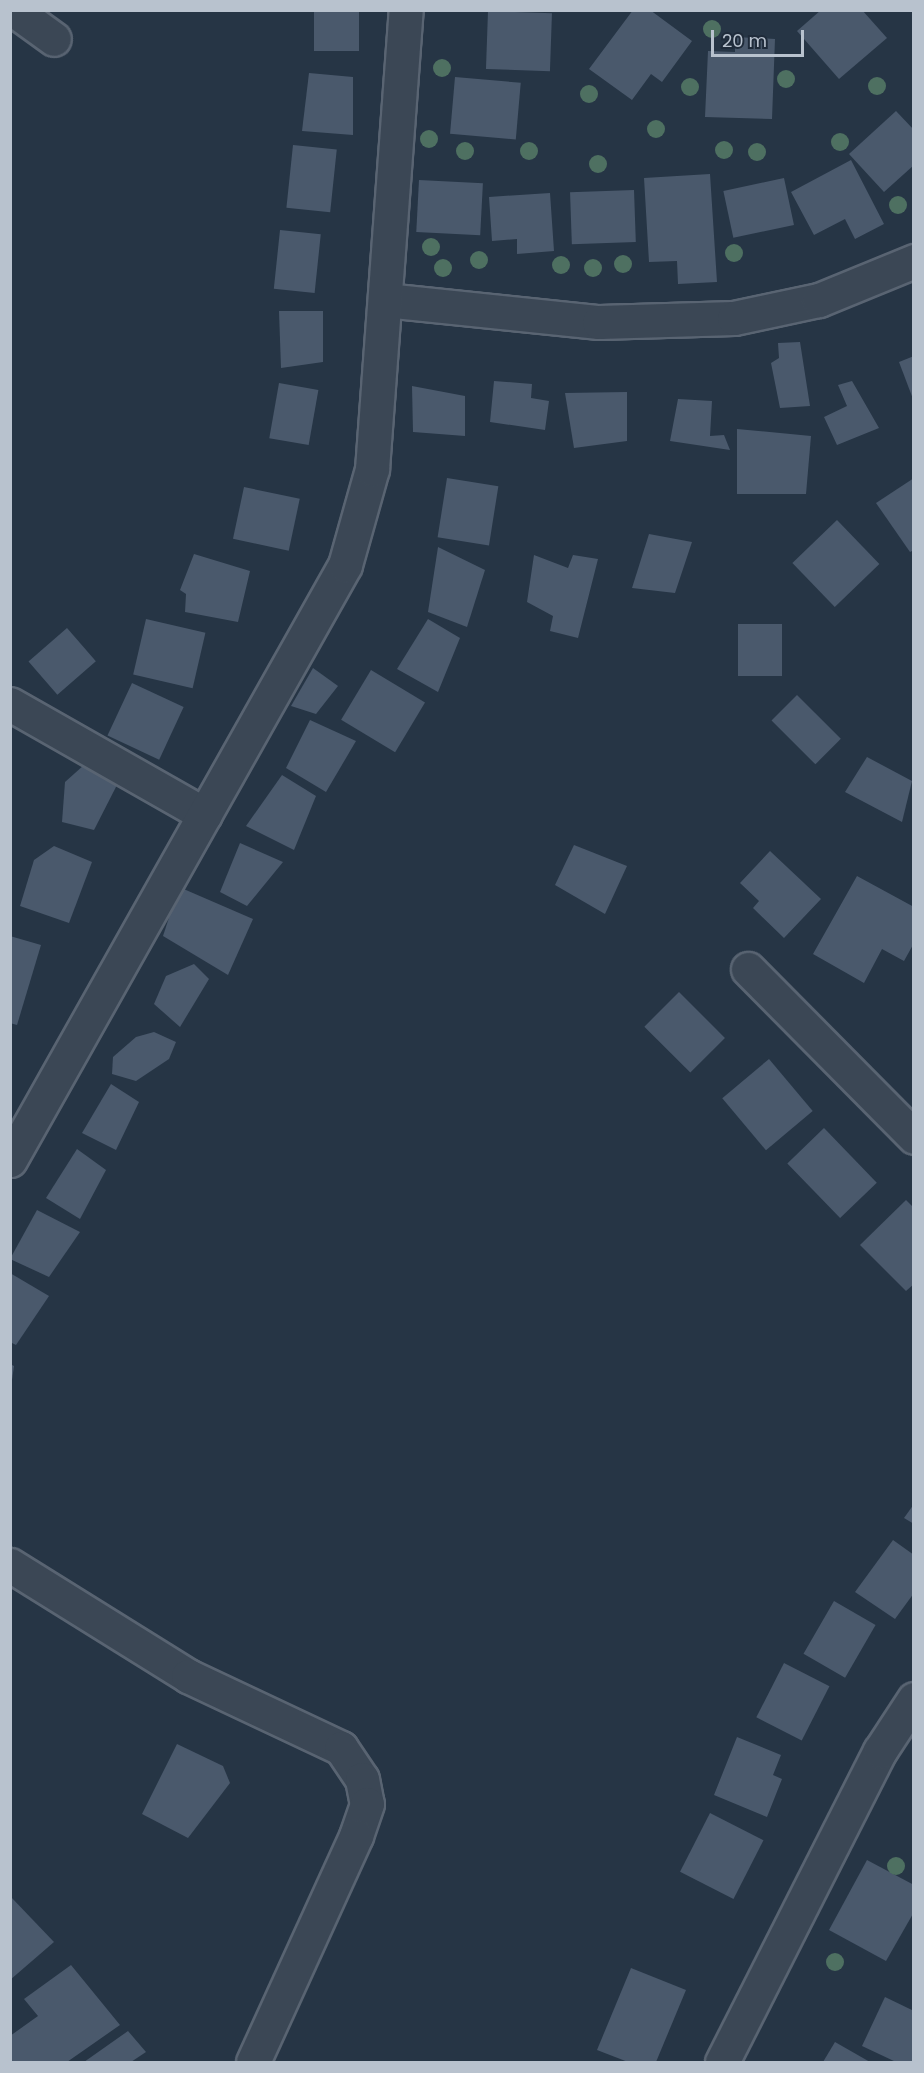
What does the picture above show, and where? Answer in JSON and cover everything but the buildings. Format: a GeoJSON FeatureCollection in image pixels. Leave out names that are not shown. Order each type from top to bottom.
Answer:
{"type":"FeatureCollection","features":[{"type":"Feature","properties":{"kind":"street"},"geometry":{"type":"LineString","coordinates":[[14,10],[54,39]]}},
{"type":"Feature","properties":{"kind":"street"},"geometry":{"type":"LineString","coordinates":[[10,1160],[345,565],[372,469],[406,10]]}},
{"type":"Feature","properties":{"kind":"street"},"geometry":{"type":"LineString","coordinates":[[385,300],[598,322],[734,318],[819,300],[914,261]]}},
{"type":"Feature","properties":{"kind":"street"},"geometry":{"type":"LineString","coordinates":[[10,704],[205,815]]}},
{"type":"Feature","properties":{"kind":"street"},"geometry":{"type":"LineString","coordinates":[[748,969],[914,1137]]}},
{"type":"Feature","properties":{"kind":"street"},"geometry":{"type":"LineString","coordinates":[[10,1565],[188,1676],[341,1749],[363,1779],[367,1804],[356,1836],[253,2062]]}},
{"type":"Feature","properties":{"kind":"street"},"geometry":{"type":"LineString","coordinates":[[722,2062],[880,1751],[914,1699]]}}]}
